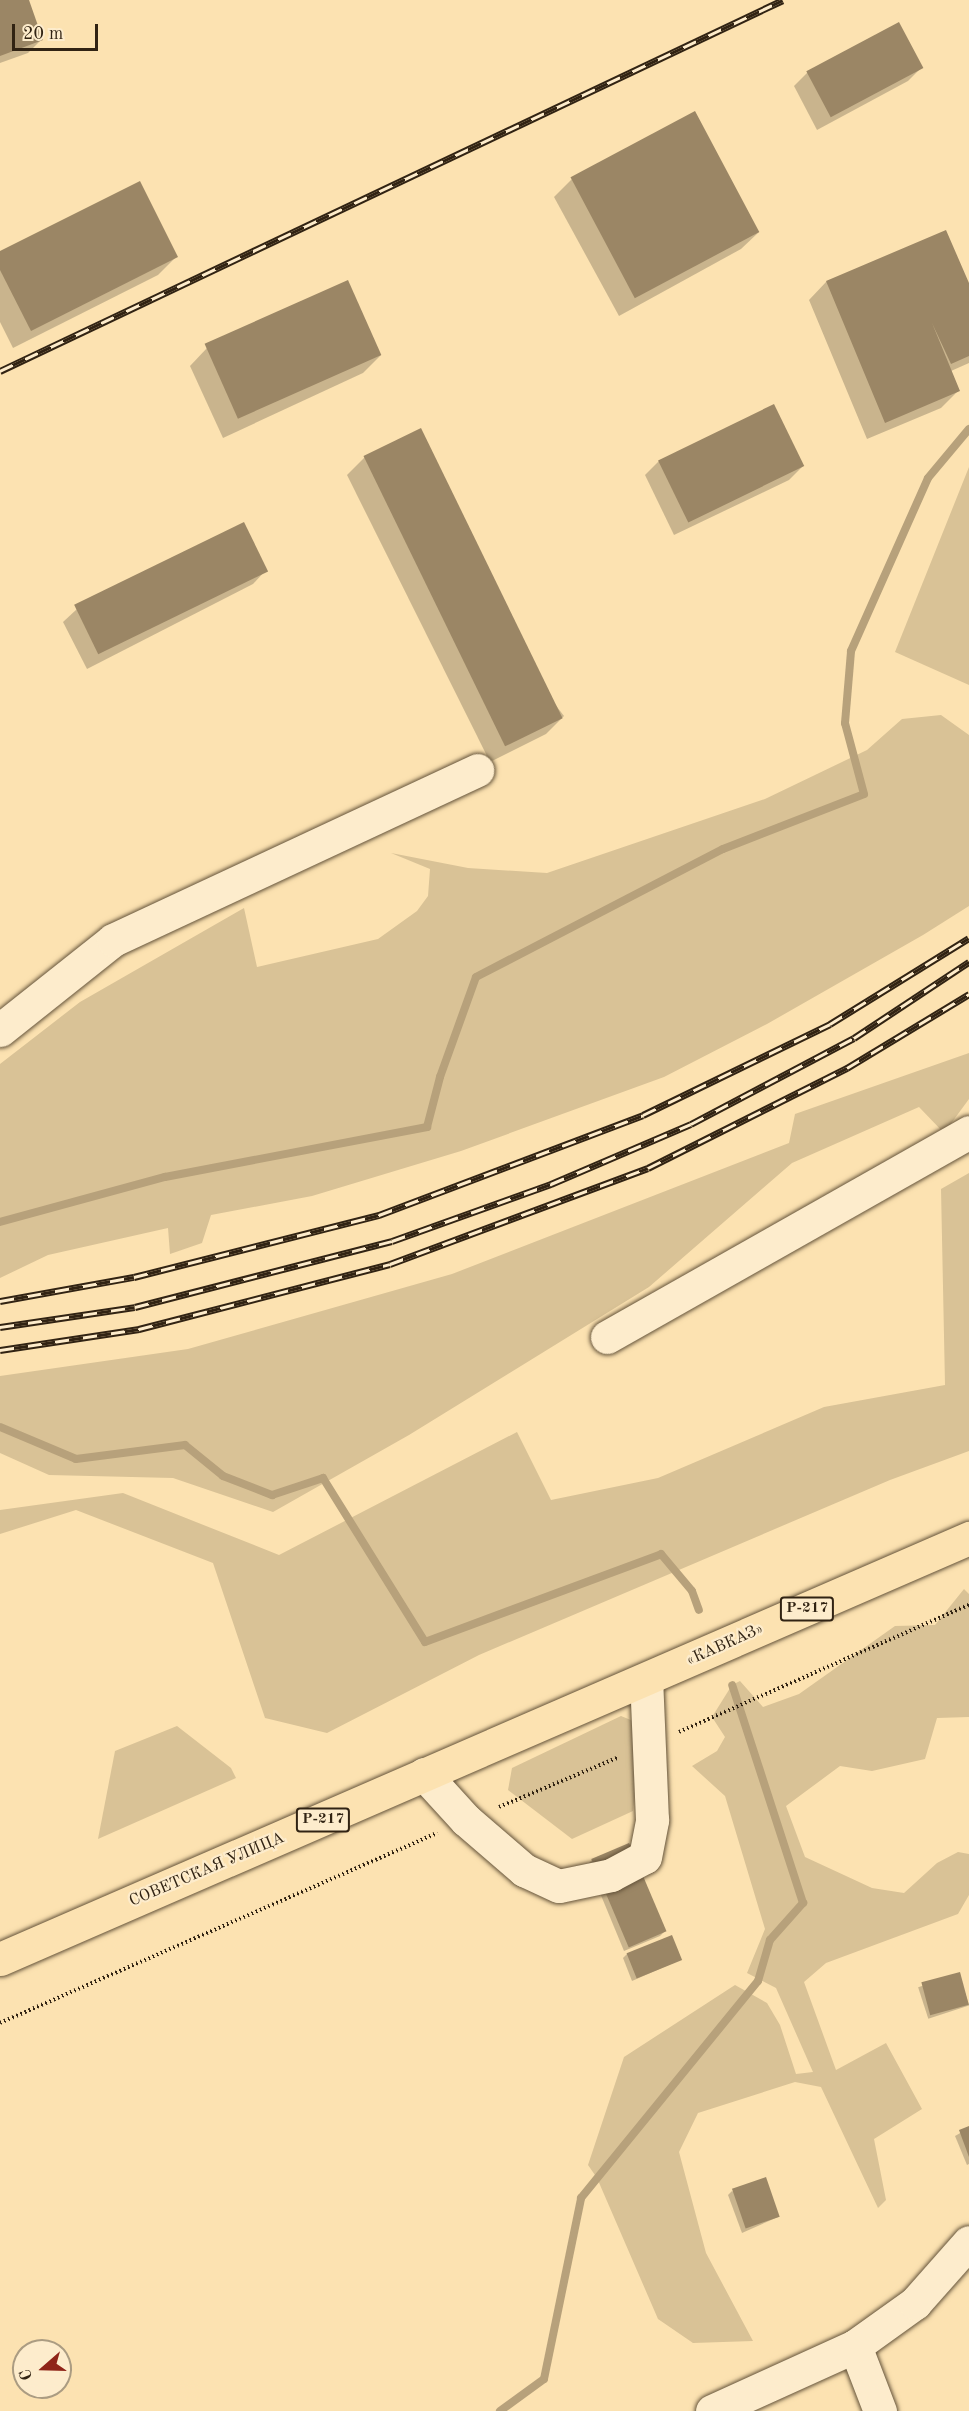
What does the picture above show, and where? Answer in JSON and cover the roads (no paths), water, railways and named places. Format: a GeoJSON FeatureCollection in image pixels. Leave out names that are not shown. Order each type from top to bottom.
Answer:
{"type":"FeatureCollection","features":[{"type":"Feature","properties":{"kind":"highway","name":"«КАВКАЗ»"},"geometry":{"type":"LineString","coordinates":[[646,1679],[969,1538]]}},
{"type":"Feature","properties":{"kind":"highway","name":"СОВЕТСКАЯ УЛИЦА"},"geometry":{"type":"LineString","coordinates":[[0,1959],[646,1679]]}},
{"type":"Feature","properties":{"kind":"street"},"geometry":{"type":"LineString","coordinates":[[0,1030],[113,940],[477,770]]}},
{"type":"Feature","properties":{"kind":"street"},"geometry":{"type":"LineString","coordinates":[[607,1337],[969,1132]]}},
{"type":"Feature","properties":{"kind":"street"},"geometry":{"type":"LineString","coordinates":[[424,1774],[466,1820],[524,1870],[559,1886],[610,1875],[645,1857],[652,1820],[646,1679]]}},
{"type":"Feature","properties":{"kind":"street"},"geometry":{"type":"LineString","coordinates":[[712,2411],[855,2346],[915,2302],[969,2242]]}},
{"type":"Feature","properties":{"kind":"street"},"geometry":{"type":"LineString","coordinates":[[855,2346],[880,2411]]}},
{"type":"Feature","properties":{"kind":"waterway"},"geometry":{"type":"LineString","coordinates":[[0,1222],[165,1177],[427,1127],[440,1077],[476,977],[723,849],[864,794],[845,723],[851,651],[928,478],[969,429]]}},
{"type":"Feature","properties":{"kind":"waterway"},"geometry":{"type":"LineString","coordinates":[[0,1427],[76,1459],[185,1445],[223,1476],[272,1495],[323,1478],[425,1642],[661,1554],[692,1591],[699,1610]]}},
{"type":"Feature","properties":{"kind":"waterway"},"geometry":{"type":"LineString","coordinates":[[500,2411],[544,2379],[581,2198],[758,1981],[770,1940],[803,1903],[732,1685]]}},
{"type":"Feature","properties":{"kind":"railway"},"geometry":{"type":"LineString","coordinates":[[0,371],[783,0]]}},
{"type":"Feature","properties":{"kind":"railway"},"geometry":{"type":"LineString","coordinates":[[0,1301],[134,1277],[379,1215],[643,1115],[830,1024],[969,938]]}},
{"type":"Feature","properties":{"kind":"railway"},"geometry":{"type":"LineString","coordinates":[[0,1327],[135,1307],[392,1241],[551,1184],[691,1124],[854,1038],[969,962]]}},
{"type":"Feature","properties":{"kind":"railway"},"geometry":{"type":"LineString","coordinates":[[0,1350],[139,1329],[390,1264],[648,1168],[847,1068],[969,994]]}}]}
